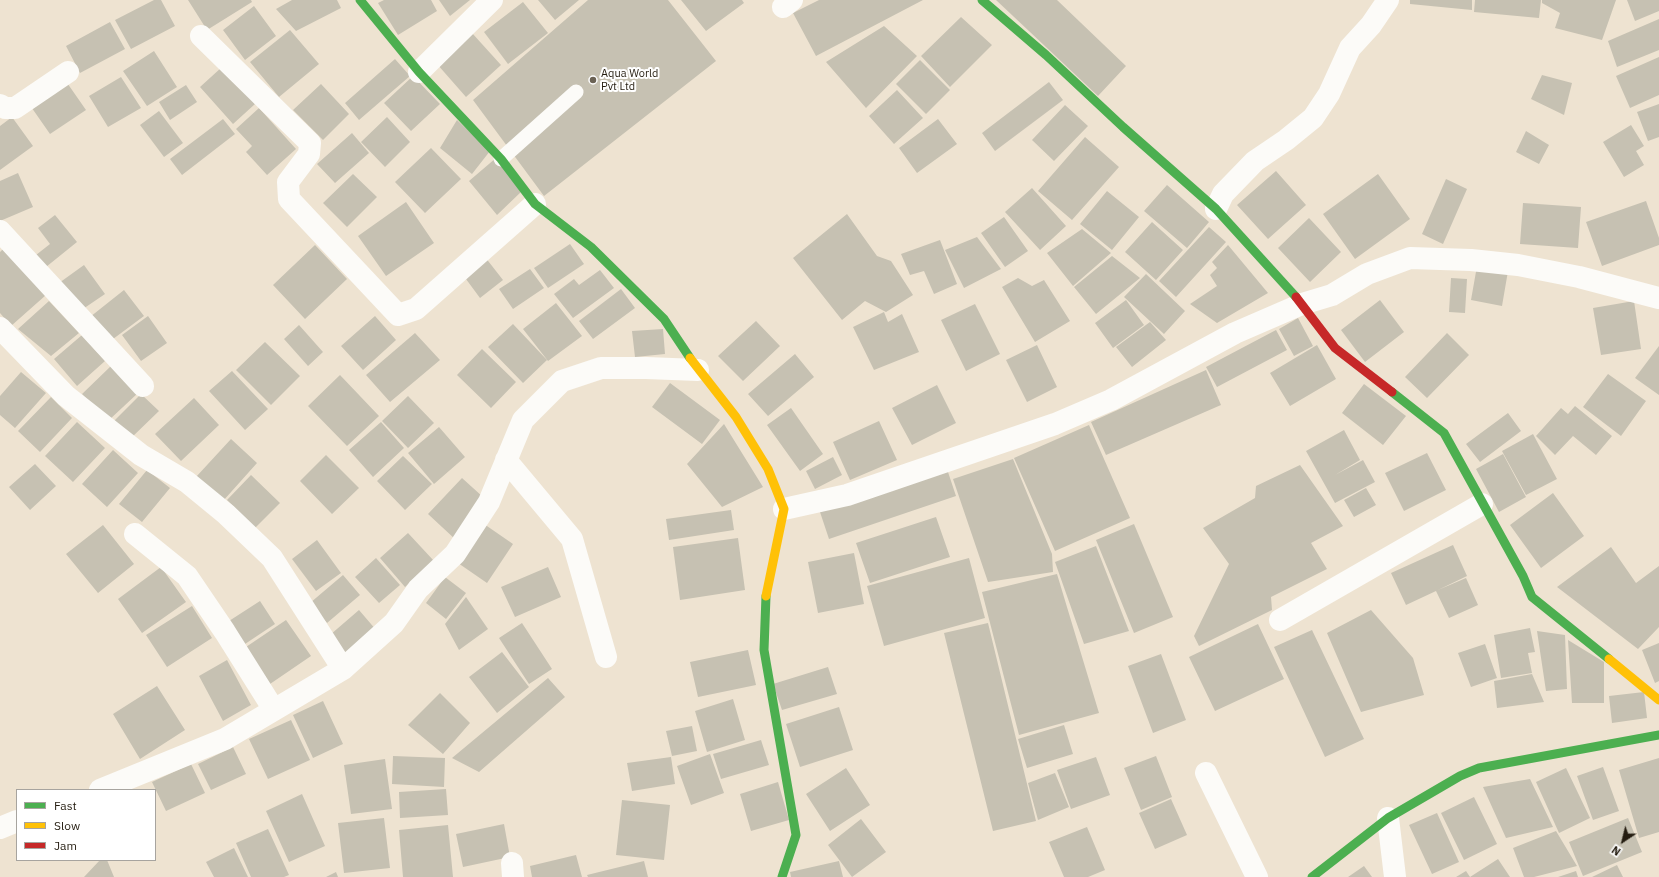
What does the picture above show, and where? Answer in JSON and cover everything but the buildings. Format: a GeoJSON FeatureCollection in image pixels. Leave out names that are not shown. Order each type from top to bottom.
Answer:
{"type":"FeatureCollection","features":[{"type":"Feature","properties":{"kind":"street"},"geometry":{"type":"LineString","coordinates":[[360,0],[420,72],[501,159],[535,204],[591,247],[664,319],[698,370],[736,417],[768,469],[784,510],[766,594],[764,650],[796,834],[782,877]]}},
{"type":"Feature","properties":{"kind":"street"},"geometry":{"type":"LineString","coordinates":[[420,72],[492,0]]}},
{"type":"Feature","properties":{"kind":"street"},"geometry":{"type":"LineString","coordinates":[[982,0],[1046,55],[1123,127],[1216,209],[1302,304],[1335,348],[1444,433],[1523,576],[1532,597],[1659,700]]}},
{"type":"Feature","properties":{"kind":"street"},"geometry":{"type":"LineString","coordinates":[[1216,209],[1223,194],[1255,161],[1286,140],[1313,118],[1329,94],[1350,48],[1371,25],[1388,0]]}},
{"type":"Feature","properties":{"kind":"street"},"geometry":{"type":"LineString","coordinates":[[201,36],[310,143],[309,154],[288,182],[289,199],[398,315],[416,309],[535,204]]}},
{"type":"Feature","properties":{"kind":"street"},"geometry":{"type":"LineString","coordinates":[[0,105],[5,108],[15,108],[68,72]]}},
{"type":"Feature","properties":{"kind":"street"},"geometry":{"type":"LineString","coordinates":[[0,231],[143,386]]}},
{"type":"Feature","properties":{"kind":"street"},"geometry":{"type":"LineString","coordinates":[[784,510],[847,495],[1055,424],[1111,400],[1235,333],[1302,304],[1332,295],[1367,274],[1410,258],[1471,260],[1518,265],[1579,277],[1659,298]]}},
{"type":"Feature","properties":{"kind":"street"},"geometry":{"type":"LineString","coordinates":[[0,328],[66,396],[141,455],[187,482],[226,514],[272,558],[343,669]]}},
{"type":"Feature","properties":{"kind":"street"},"geometry":{"type":"LineString","coordinates":[[102,789],[224,739],[343,669],[394,623],[418,589],[454,554],[488,502],[523,420],[562,380],[601,368],[698,370]]}},
{"type":"Feature","properties":{"kind":"street"},"geometry":{"type":"LineString","coordinates":[[506,460],[572,539],[606,657]]}},
{"type":"Feature","properties":{"kind":"street"},"geometry":{"type":"LineString","coordinates":[[1280,620],[1482,504]]}},
{"type":"Feature","properties":{"kind":"street"},"geometry":{"type":"LineString","coordinates":[[135,534],[187,576],[225,632],[274,710]]}},
{"type":"Feature","properties":{"kind":"street"},"geometry":{"type":"LineString","coordinates":[[1312,877],[1388,818],[1460,776],[1479,768],[1659,735]]}},
{"type":"Feature","properties":{"kind":"street"},"geometry":{"type":"LineString","coordinates":[[1206,773],[1257,877]]}},
{"type":"Feature","properties":{"kind":"street"},"geometry":{"type":"LineString","coordinates":[[1388,818],[1395,877]]}},
{"type":"Feature","properties":{"kind":"street"},"geometry":{"type":"LineString","coordinates":[[0,828],[16,821]]}},
{"type":"Feature","properties":{"kind":"lane"},"geometry":{"type":"LineString","coordinates":[[501,159],[576,92]]}},
{"type":"Feature","properties":{"kind":"traffic: fast"},"geometry":{"type":"LineString","coordinates":[[360,0],[419,72],[501,159],[535,204],[591,247],[664,319],[690,358]]}},
{"type":"Feature","properties":{"kind":"traffic: fast"},"geometry":{"type":"LineString","coordinates":[[982,0],[1046,55],[1123,127],[1216,209],[1296,297]]}},
{"type":"Feature","properties":{"kind":"traffic: fast"},"geometry":{"type":"LineString","coordinates":[[1392,392],[1444,433],[1523,576],[1532,597],[1609,659]]}},
{"type":"Feature","properties":{"kind":"traffic: fast"},"geometry":{"type":"LineString","coordinates":[[766,596],[764,650],[796,835],[782,877]]}},
{"type":"Feature","properties":{"kind":"traffic: fast"},"geometry":{"type":"LineString","coordinates":[[1312,877],[1388,818],[1460,776],[1479,768],[1659,735]]}},
{"type":"Feature","properties":{"kind":"traffic: slow"},"geometry":{"type":"LineString","coordinates":[[690,358],[736,417],[768,469],[784,509],[766,596]]}},
{"type":"Feature","properties":{"kind":"traffic: slow"},"geometry":{"type":"LineString","coordinates":[[1609,659],[1659,700]]}},
{"type":"Feature","properties":{"kind":"traffic: jam"},"geometry":{"type":"LineString","coordinates":[[1296,297],[1335,348],[1392,392]]}},
{"type":"Feature","properties":{"kind":"place","name":"Aqua World Pvt Ltd"},"geometry":{"type":"Point","coordinates":[593,80]}}]}
